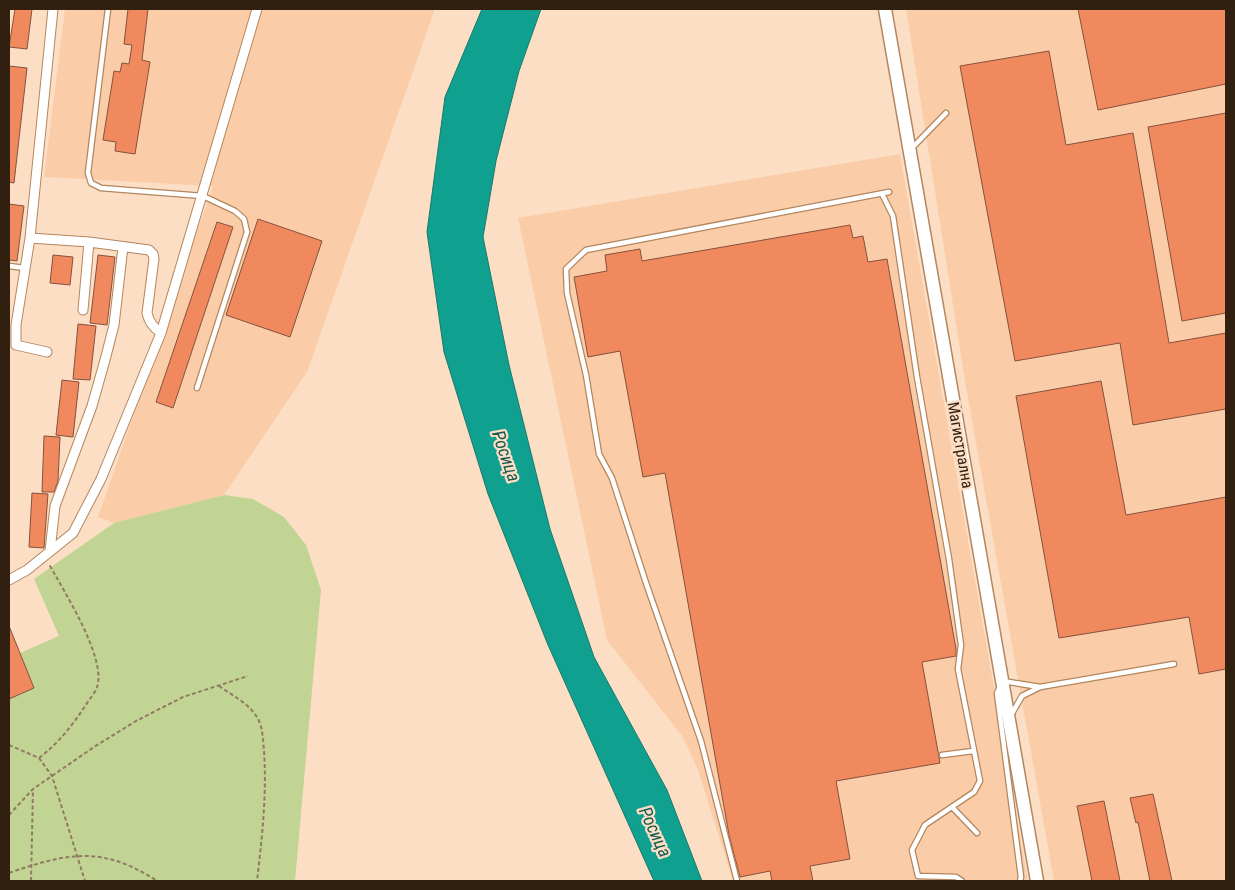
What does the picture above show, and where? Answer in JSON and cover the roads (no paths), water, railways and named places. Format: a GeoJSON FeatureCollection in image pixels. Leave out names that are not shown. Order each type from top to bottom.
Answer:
{"type":"FeatureCollection","features":[{"type":"Feature","properties":{"kind":"main road","name":"Магистрална"},"geometry":{"type":"LineString","coordinates":[[885,9],[1037,881]]}},
{"type":"Feature","properties":{"kind":"street"},"geometry":{"type":"LineString","coordinates":[[47,352],[16,345],[12,324],[27,268],[52,9]]}},
{"type":"Feature","properties":{"kind":"street"},"geometry":{"type":"LineString","coordinates":[[9,580],[28,570],[73,533],[102,479],[161,333],[257,9]]}},
{"type":"Feature","properties":{"kind":"street"},"geometry":{"type":"LineString","coordinates":[[30,238],[89,242],[149,250],[153,254],[154,259],[147,313],[153,327],[161,333]]}},
{"type":"Feature","properties":{"kind":"street"},"geometry":{"type":"LineString","coordinates":[[83,310],[89,242]]}},
{"type":"Feature","properties":{"kind":"street"},"geometry":{"type":"LineString","coordinates":[[47,553],[54,506],[92,406],[114,325],[123,247]]}},
{"type":"Feature","properties":{"kind":"lane"},"geometry":{"type":"LineString","coordinates":[[108,9],[88,173],[91,183],[101,188],[203,196],[235,211],[244,219],[247,232],[197,388]]}},
{"type":"Feature","properties":{"kind":"lane"},"geometry":{"type":"LineString","coordinates":[[909,150],[946,113]]}},
{"type":"Feature","properties":{"kind":"lane"},"geometry":{"type":"LineString","coordinates":[[737,881],[702,741],[646,583],[612,478],[599,454],[586,376],[566,293],[566,269],[586,250],[890,192]]}},
{"type":"Feature","properties":{"kind":"lane"},"geometry":{"type":"LineString","coordinates":[[882,194],[893,216],[917,377],[949,559],[961,645],[958,670],[980,781],[974,792],[925,825],[912,850],[918,876],[956,877],[962,881]]}},
{"type":"Feature","properties":{"kind":"lane"},"geometry":{"type":"LineString","coordinates":[[9,266],[27,268]]}},
{"type":"Feature","properties":{"kind":"lane"},"geometry":{"type":"LineString","coordinates":[[1009,718],[1022,696],[1040,687],[1174,664]]}},
{"type":"Feature","properties":{"kind":"lane"},"geometry":{"type":"LineString","coordinates":[[1020,881],[997,694],[1002,681],[1040,687]]}},
{"type":"Feature","properties":{"kind":"lane"},"geometry":{"type":"LineString","coordinates":[[942,755],[974,750]]}},
{"type":"Feature","properties":{"kind":"lane"},"geometry":{"type":"LineString","coordinates":[[952,806],[976,833]]}},
{"type":"Feature","properties":{"kind":"water","name":"Росица"},"geometry":{"type":"Polygon","coordinates":[[[482,9],[541,9],[519,71],[496,161],[483,237],[509,365],[550,529],[594,657],[667,790],[702,881],[654,881],[548,645],[488,494],[444,352],[427,232],[445,97],[482,9]]]}}]}
